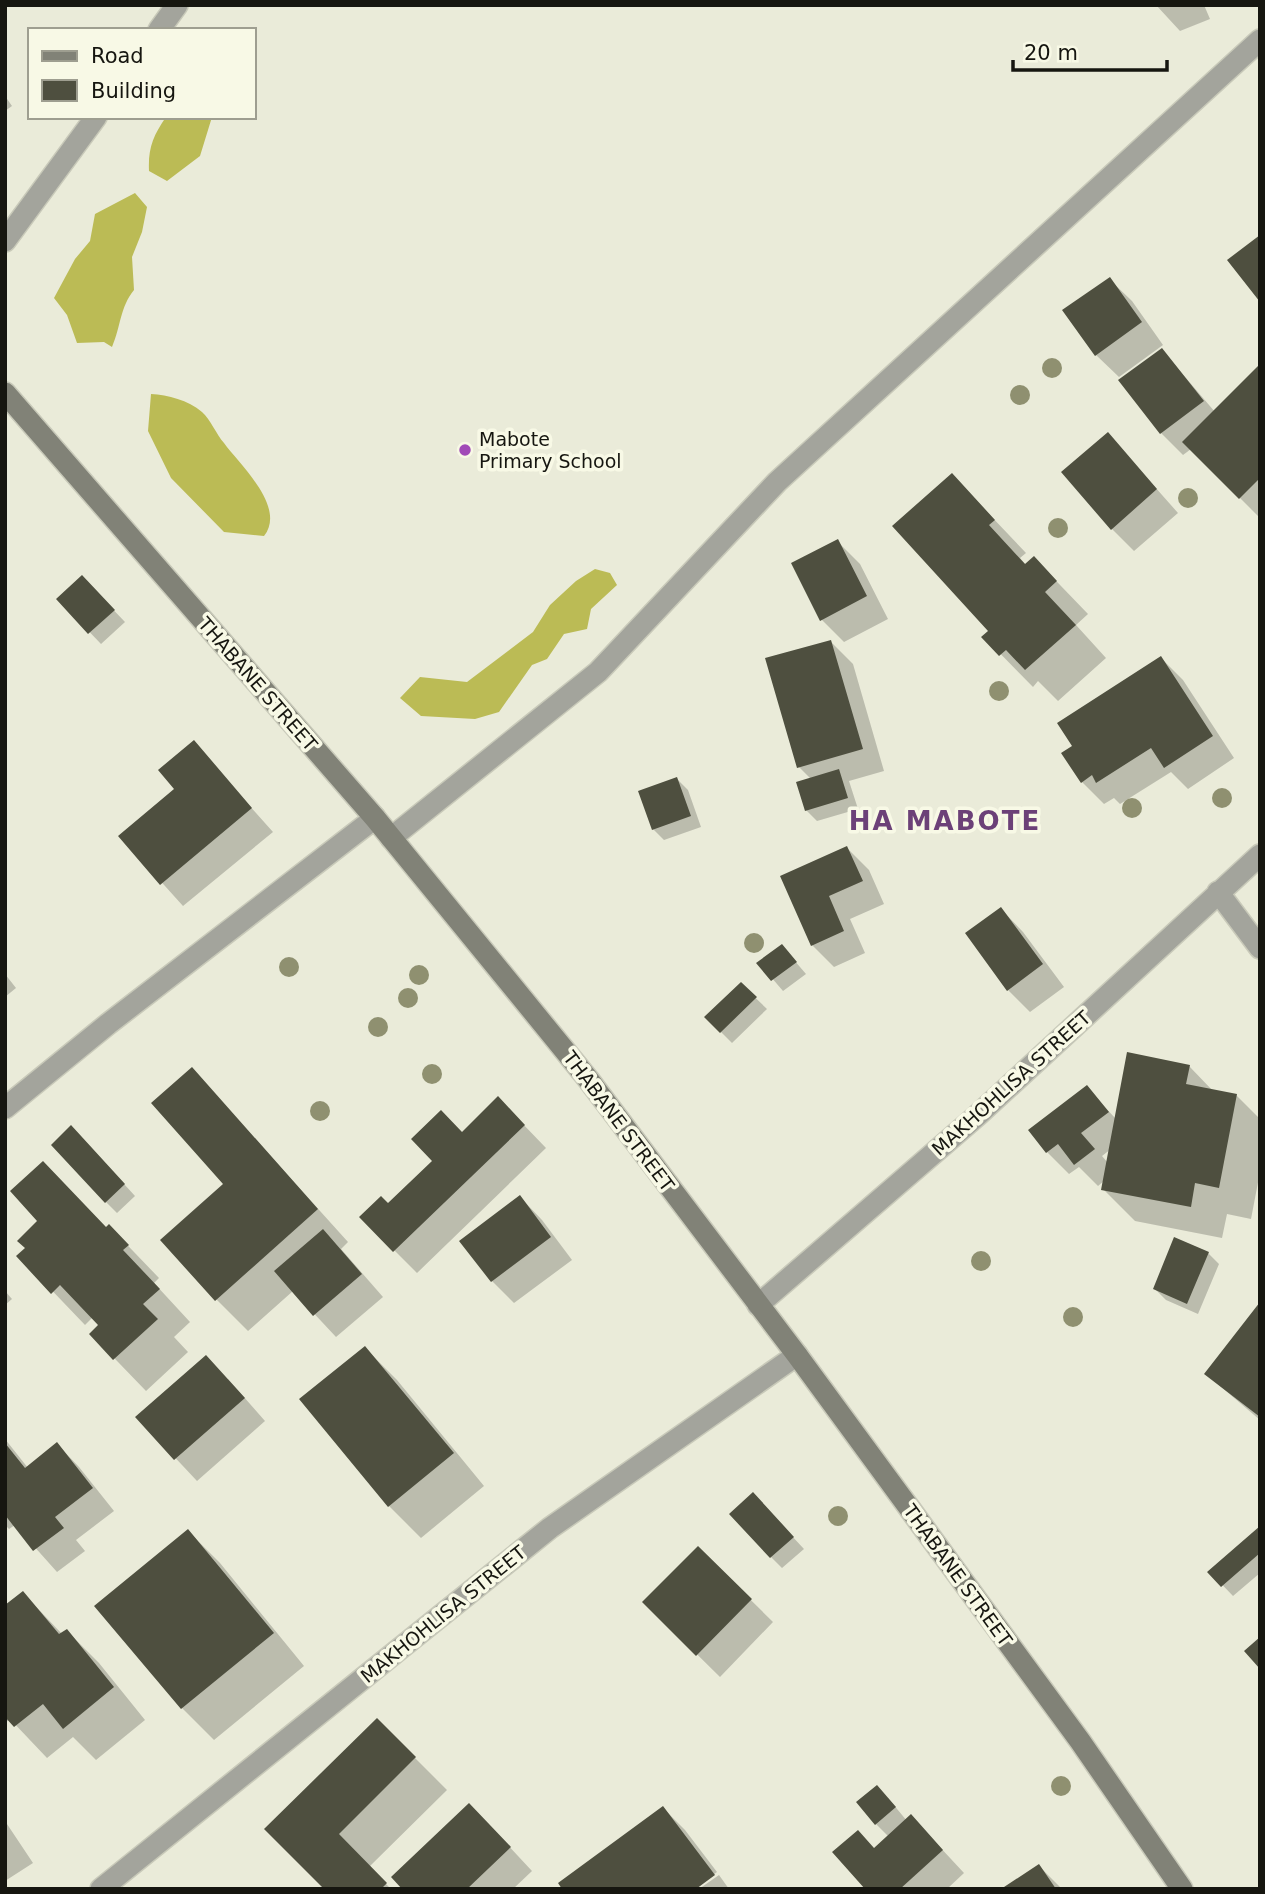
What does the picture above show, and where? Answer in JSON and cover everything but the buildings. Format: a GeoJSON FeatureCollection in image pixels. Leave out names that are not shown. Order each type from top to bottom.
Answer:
{"type":"FeatureCollection","features":[{"type":"Feature","properties":{"kind":"street"},"geometry":{"type":"LineString","coordinates":[[151,5],[167,19]]}},
{"type":"Feature","properties":{"kind":"street"},"geometry":{"type":"LineString","coordinates":[[391,838],[598,672],[777,482],[1260,40]]}},
{"type":"Feature","properties":{"kind":"street"},"geometry":{"type":"LineString","coordinates":[[5,241],[95,119]]}},
{"type":"Feature","properties":{"kind":"street","name":"THABANE STREET"},"geometry":{"type":"LineString","coordinates":[[5,393],[375,818],[588,1079],[797,1355],[1080,1741],[1182,1889]]}},
{"type":"Feature","properties":{"kind":"street"},"geometry":{"type":"LineString","coordinates":[[5,1108],[108,1024],[375,818]]}},
{"type":"Feature","properties":{"kind":"street","name":"MAKHOHLISA STREET"},"geometry":{"type":"LineString","coordinates":[[758,1305],[979,1114],[1260,855]]}},
{"type":"Feature","properties":{"kind":"street"},"geometry":{"type":"LineString","coordinates":[[1219,892],[1260,948]]}},
{"type":"Feature","properties":{"kind":"street","name":"MAKHOHLISA STREET"},"geometry":{"type":"LineString","coordinates":[[101,1889],[550,1528],[797,1355]]}},
{"type":"Feature","properties":{"kind":"shaded area"},"geometry":{"type":"Polygon","coordinates":[[[165,119],[211,119],[200,156],[167,181],[149,171],[152,142],[165,119]]]}},
{"type":"Feature","properties":{"kind":"shaded area"},"geometry":{"type":"Polygon","coordinates":[[[135,193],[147,207],[142,232],[132,257],[134,290],[123,310],[112,347],[104,342],[77,343],[67,315],[54,298],[75,259],[90,241],[95,214],[135,193]]]}},
{"type":"Feature","properties":{"kind":"shaded area"},"geometry":{"type":"Polygon","coordinates":[[[151,394],[184,401],[205,415],[265,499],[270,512],[270,525],[264,536],[224,532],[171,478],[148,431],[151,394]]]}},
{"type":"Feature","properties":{"kind":"shaded area"},"geometry":{"type":"Polygon","coordinates":[[[595,569],[610,573],[617,585],[591,609],[587,629],[564,634],[547,659],[532,665],[499,712],[475,719],[421,716],[400,698],[420,677],[467,682],[533,632],[550,605],[576,581],[595,569]]]}},
{"type":"Feature","properties":{"kind":"place","name":"Mabote Primary School"},"geometry":{"type":"Point","coordinates":[465,450]}},
{"type":"Feature","properties":{"kind":"district","name":"HA MABOTE"},"geometry":{"type":"Point","coordinates":[945,821]}}]}
